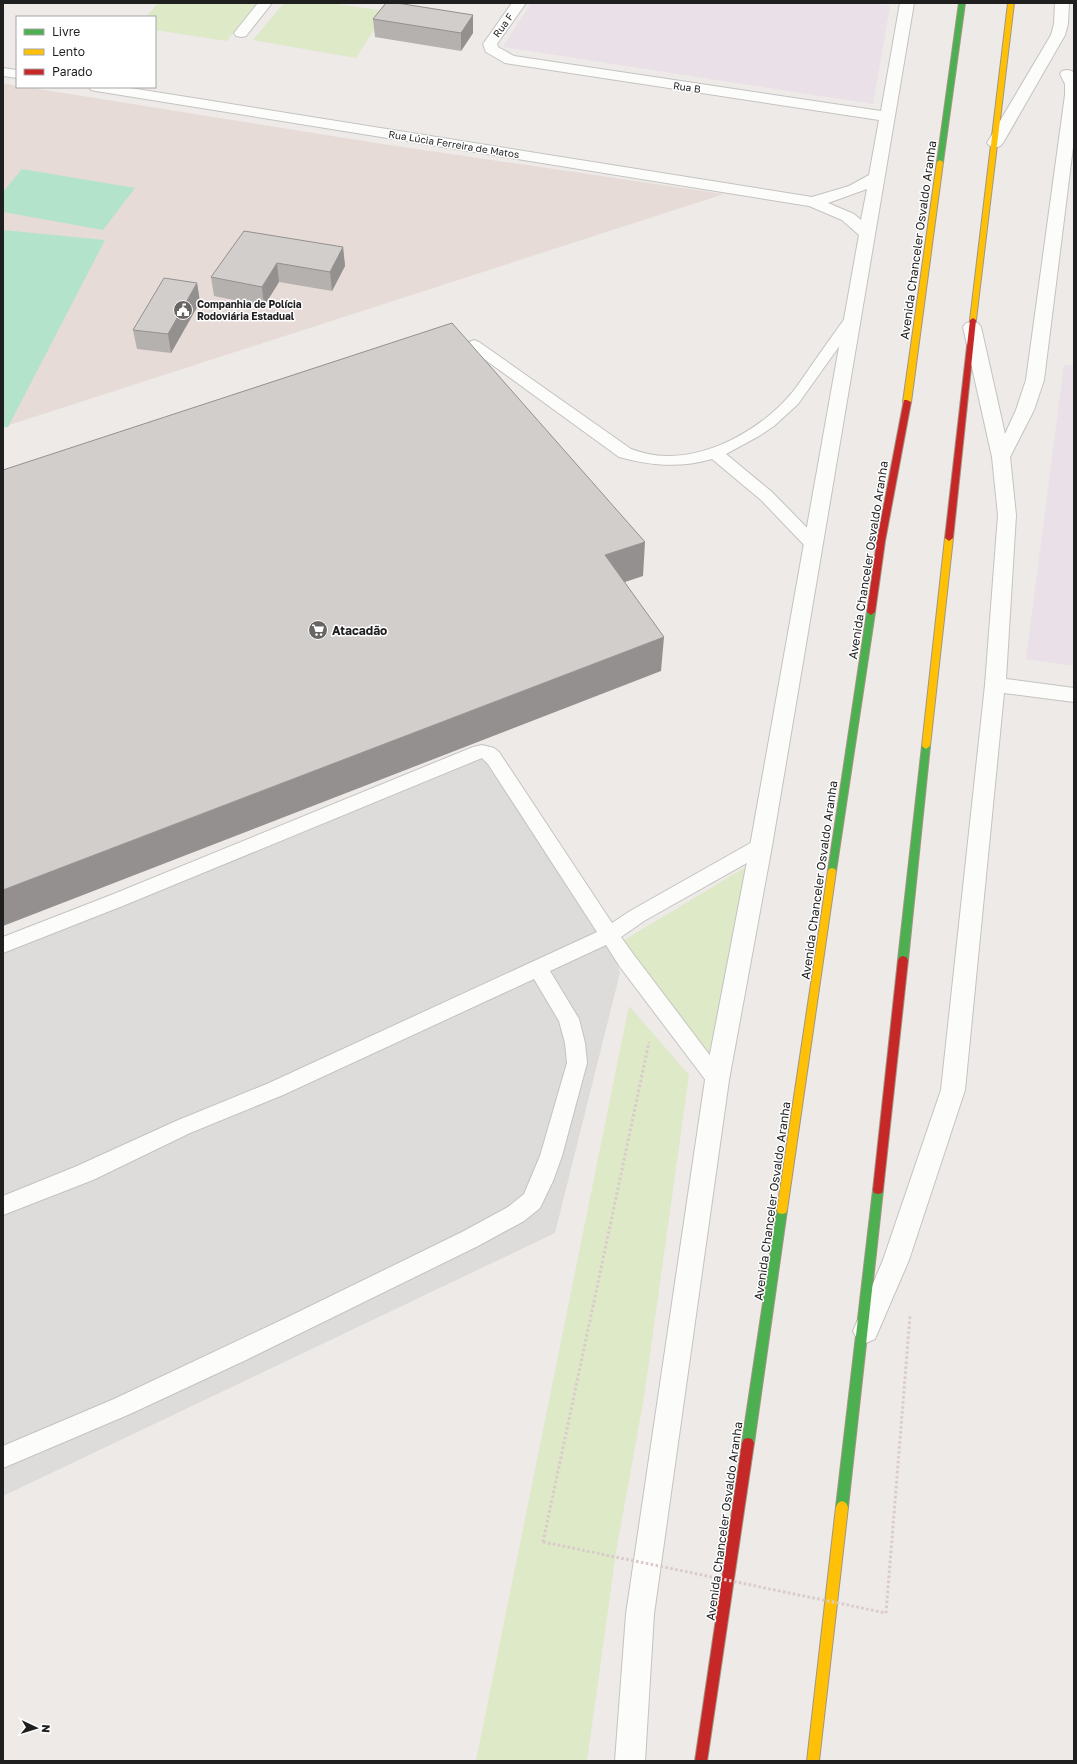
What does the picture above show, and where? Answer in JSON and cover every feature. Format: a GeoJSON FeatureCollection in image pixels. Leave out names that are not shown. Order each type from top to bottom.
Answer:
{"type":"FeatureCollection","features":[{"type":"Feature","properties":{"kind":"main road","name":"Avenida Chanceler Osvaldo Aranha"},"geometry":{"type":"LineString","coordinates":[[701,1761],[880,549],[910,388],[962,3]]}},
{"type":"Feature","properties":{"kind":"main road"},"geometry":{"type":"LineString","coordinates":[[813,1761],[861,1343],[972,327],[1011,3]]}},
{"type":"Feature","properties":{"kind":"street"},"geometry":{"type":"LineString","coordinates":[[241,33],[265,3]]}},
{"type":"Feature","properties":{"kind":"street","name":"Rua F"},"geometry":{"type":"LineString","coordinates":[[491,49],[490,44],[493,39],[519,3]]}},
{"type":"Feature","properties":{"kind":"street"},"geometry":{"type":"LineString","coordinates":[[995,143],[1058,35],[1061,24],[1062,3]]}},
{"type":"Feature","properties":{"kind":"street"},"geometry":{"type":"LineString","coordinates":[[630,1761],[640,1614],[717,1080],[762,846],[877,177],[903,4]]}},
{"type":"Feature","properties":{"kind":"street","name":"Rua B"},"geometry":{"type":"LineString","coordinates":[[491,49],[510,60],[524,63],[886,116]]}},
{"type":"Feature","properties":{"kind":"street"},"geometry":{"type":"LineString","coordinates":[[3,72],[16,74]]}},
{"type":"Feature","properties":{"kind":"street"},"geometry":{"type":"LineString","coordinates":[[1001,457],[1024,414],[1031,398],[1035,380],[1072,95],[1072,84],[1068,74]]}},
{"type":"Feature","properties":{"kind":"street","name":"Rua Lúcia Ferreira de Matos"},"geometry":{"type":"LineString","coordinates":[[102,88],[813,202]]}},
{"type":"Feature","properties":{"kind":"street"},"geometry":{"type":"LineString","coordinates":[[813,202],[855,189],[877,177]]}},
{"type":"Feature","properties":{"kind":"street"},"geometry":{"type":"LineString","coordinates":[[813,202],[848,217],[867,234]]}},
{"type":"Feature","properties":{"kind":"street"},"geometry":{"type":"LineString","coordinates":[[861,1343],[896,1260],[953,1090],[995,685],[1007,516],[1001,457],[972,327]]}},
{"type":"Feature","properties":{"kind":"street"},"geometry":{"type":"LineString","coordinates":[[995,685],[1074,695]]}},
{"type":"Feature","properties":{"kind":"lane"},"geometry":{"type":"LineString","coordinates":[[474,345],[625,453],[647,460],[673,461],[696,458],[715,453],[778,416],[794,400],[852,317]]}},
{"type":"Feature","properties":{"kind":"lane"},"geometry":{"type":"LineString","coordinates":[[715,453],[762,491],[785,512],[813,544]]}},
{"type":"Feature","properties":{"kind":"lane"},"geometry":{"type":"LineString","coordinates":[[3,945],[118,900],[480,752],[485,752],[490,753],[494,758],[627,962],[717,1080]]}},
{"type":"Feature","properties":{"kind":"lane"},"geometry":{"type":"LineString","coordinates":[[3,1206],[85,1173],[183,1128],[283,1086],[610,935],[637,916],[762,846]]}},
{"type":"Feature","properties":{"kind":"lane"},"geometry":{"type":"LineString","coordinates":[[3,1457],[75,1428],[179,1381],[470,1239],[516,1214],[532,1201],[551,1156],[577,1063],[575,1043],[569,1019],[537,968]]}},
{"type":"Feature","properties":{"kind":"path"},"geometry":{"type":"LineString","coordinates":[[649,1045],[543,1542],[886,1613],[910,1318]]}},
{"type":"Feature","properties":{"kind":"shaded area"},"geometry":{"type":"Polygon","coordinates":[[[531,3],[868,3],[890,6],[873,104],[503,47],[531,3]]]}},
{"type":"Feature","properties":{"kind":"shaded area","name":"Companhia de Polícia Rodoviária Estadual"},"geometry":{"type":"Polygon","coordinates":[[[3,83],[16,86],[16,88],[32,88],[376,143],[724,194],[3,427],[3,83]]]}},
{"type":"Feature","properties":{"kind":"shaded area"},"geometry":{"type":"Polygon","coordinates":[[[1064,365],[1074,366],[1074,666],[1026,659],[1064,365]]]}},
{"type":"Feature","properties":{"kind":"shaded area"},"geometry":{"type":"Polygon","coordinates":[[[482,756],[609,935],[620,973],[555,1233],[3,1496],[3,938],[482,756]]]}},
{"type":"Feature","properties":{"kind":"green space"},"geometry":{"type":"Polygon","coordinates":[[[158,3],[257,3],[227,41],[156,30],[156,16],[147,16],[158,3]]]}},
{"type":"Feature","properties":{"kind":"green space"},"geometry":{"type":"Polygon","coordinates":[[[284,3],[330,3],[386,11],[356,58],[253,40],[284,3]]]}},
{"type":"Feature","properties":{"kind":"green space"},"geometry":{"type":"Polygon","coordinates":[[[22,169],[135,188],[103,230],[3,212],[3,192],[22,169]]]}},
{"type":"Feature","properties":{"kind":"green space"},"geometry":{"type":"Polygon","coordinates":[[[3,230],[105,240],[8,427],[3,427],[3,230]]]}},
{"type":"Feature","properties":{"kind":"green space"},"geometry":{"type":"Polygon","coordinates":[[[746,867],[709,1055],[621,942],[746,867]]]}},
{"type":"Feature","properties":{"kind":"green space"},"geometry":{"type":"Polygon","coordinates":[[[629,1006],[689,1075],[644,1397],[616,1552],[587,1761],[476,1761],[629,1006]]]}},
{"type":"Feature","properties":{"kind":"building"},"geometry":{"type":"Polygon","coordinates":[[[386,3],[397,3],[473,15],[461,33],[373,19],[386,3]]]}},
{"type":"Feature","properties":{"kind":"building"},"geometry":{"type":"Polygon","coordinates":[[[244,231],[343,247],[330,272],[277,263],[262,287],[211,277],[244,231]]]}},
{"type":"Feature","properties":{"kind":"building"},"geometry":{"type":"Polygon","coordinates":[[[164,278],[197,283],[168,334],[133,330],[164,278]]]}},
{"type":"Feature","properties":{"kind":"building","name":"Atacadão"},"geometry":{"type":"Polygon","coordinates":[[[452,323],[645,542],[605,555],[664,637],[3,890],[3,470],[452,323]]]}},
{"type":"Feature","properties":{"kind":"traffic: fast"},"geometry":{"type":"LineString","coordinates":[[940,162],[962,3]]}},
{"type":"Feature","properties":{"kind":"traffic: fast"},"geometry":{"type":"LineString","coordinates":[[832,871],[871,612]]}},
{"type":"Feature","properties":{"kind":"traffic: fast"},"geometry":{"type":"LineString","coordinates":[[903,960],[926,746]]}},
{"type":"Feature","properties":{"kind":"traffic: fast"},"geometry":{"type":"LineString","coordinates":[[842,1507],[878,1190]]}},
{"type":"Feature","properties":{"kind":"traffic: fast"},"geometry":{"type":"LineString","coordinates":[[748,1443],[782,1210]]}},
{"type":"Feature","properties":{"kind":"traffic: slow"},"geometry":{"type":"LineString","coordinates":[[973,320],[1011,3]]}},
{"type":"Feature","properties":{"kind":"traffic: slow"},"geometry":{"type":"LineString","coordinates":[[907,402],[940,162]]}},
{"type":"Feature","properties":{"kind":"traffic: slow"},"geometry":{"type":"LineString","coordinates":[[926,746],[949,538]]}},
{"type":"Feature","properties":{"kind":"traffic: slow"},"geometry":{"type":"LineString","coordinates":[[782,1210],[832,871]]}},
{"type":"Feature","properties":{"kind":"traffic: slow"},"geometry":{"type":"LineString","coordinates":[[813,1761],[842,1507]]}},
{"type":"Feature","properties":{"kind":"traffic: jam"},"geometry":{"type":"LineString","coordinates":[[949,538],[973,320]]}},
{"type":"Feature","properties":{"kind":"traffic: jam"},"geometry":{"type":"LineString","coordinates":[[871,612],[881,541],[907,402]]}},
{"type":"Feature","properties":{"kind":"traffic: jam"},"geometry":{"type":"LineString","coordinates":[[878,1190],[903,960]]}},
{"type":"Feature","properties":{"kind":"traffic: jam"},"geometry":{"type":"LineString","coordinates":[[701,1761],[748,1443]]}},
{"type":"Feature","properties":{"kind":"place","name":"Companhia de Polícia Rodoviária Estadual"},"geometry":{"type":"Point","coordinates":[183,310]}},
{"type":"Feature","properties":{"kind":"place","name":"Atacadão"},"geometry":{"type":"Point","coordinates":[318,630]}}]}
